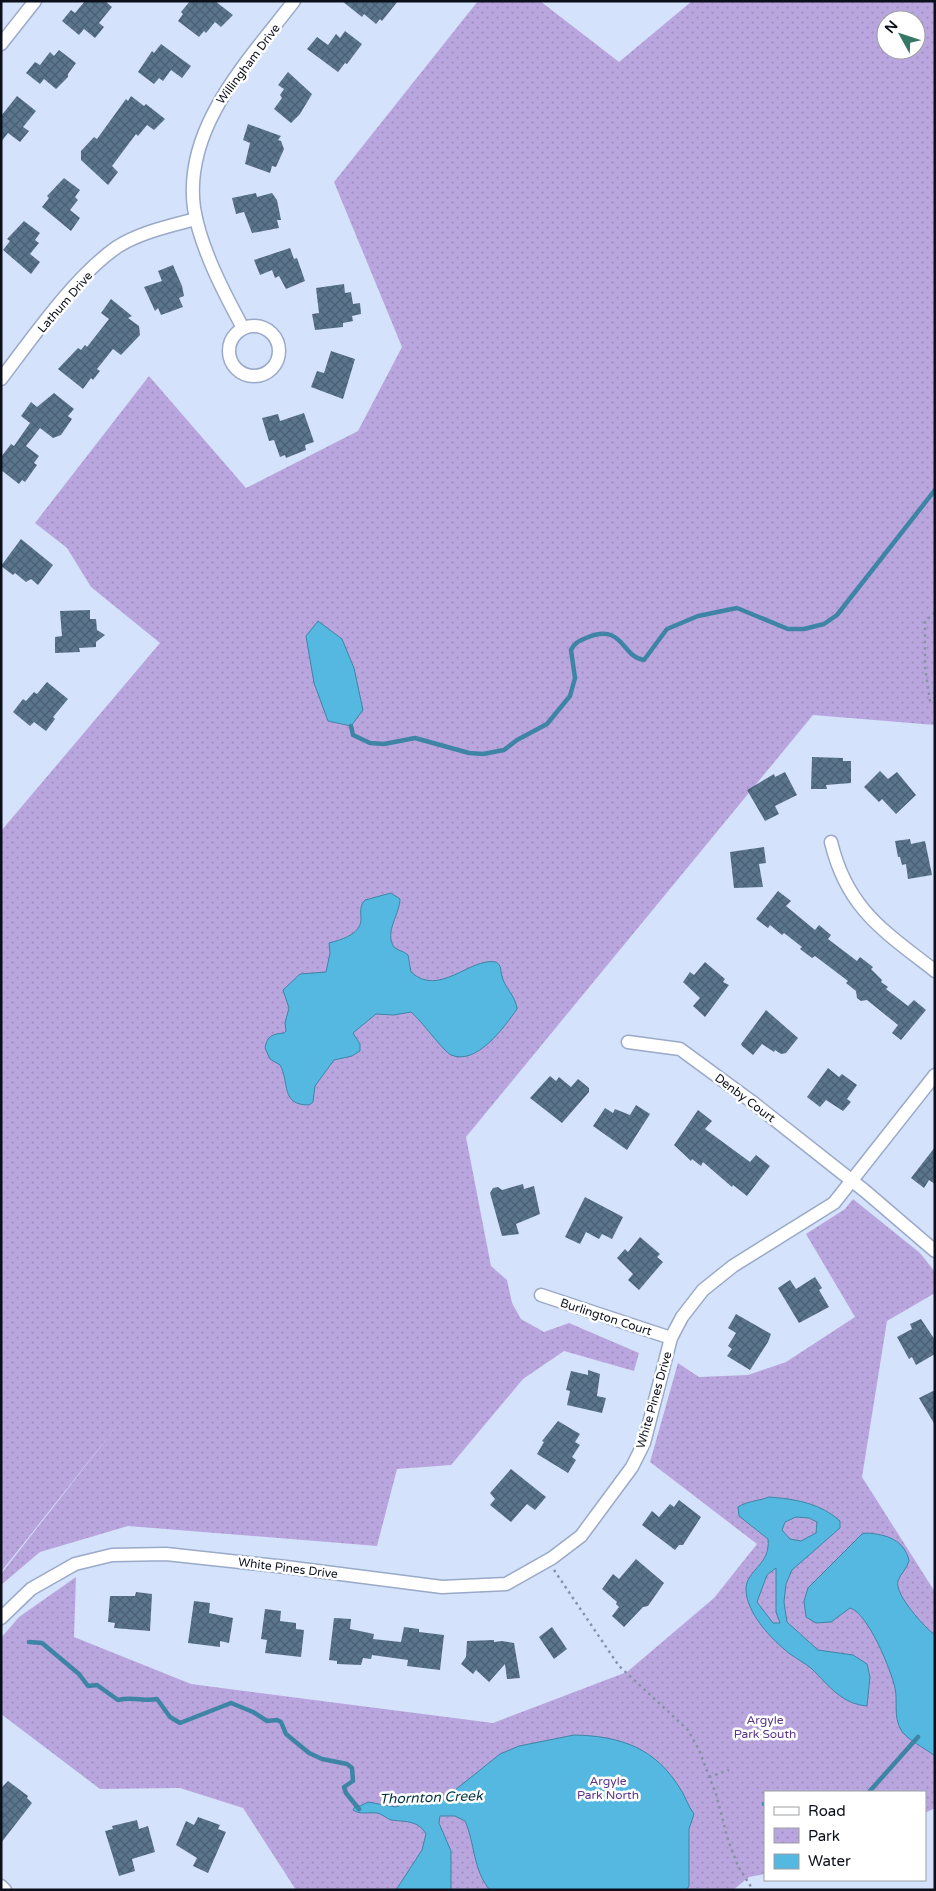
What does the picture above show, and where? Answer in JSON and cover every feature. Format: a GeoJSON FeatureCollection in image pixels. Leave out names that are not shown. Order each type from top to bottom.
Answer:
{"type":"FeatureCollection","features":[{"type":"Feature","properties":{"kind":"street"},"geometry":{"type":"LineString","coordinates":[[1,44],[35,1]]}},
{"type":"Feature","properties":{"kind":"street","name":"Willingham Drive"},"geometry":{"type":"LineString","coordinates":[[243,328],[206,248],[196,220],[194,167],[215,107],[289,3]]}},
{"type":"Feature","properties":{"kind":"street","name":"Lathum Drive"},"geometry":{"type":"LineString","coordinates":[[1,379],[83,278],[118,247],[153,230],[196,220]]}},
{"type":"Feature","properties":{"kind":"street"},"geometry":{"type":"LineString","coordinates":[[260,326],[275,336],[279,344],[277,362],[265,374],[247,376],[239,372],[229,358],[231,340],[243,328],[260,326]]}},
{"type":"Feature","properties":{"kind":"street"},"geometry":{"type":"LineString","coordinates":[[831,842],[837,867],[857,904],[890,935],[935,971]]}},
{"type":"Feature","properties":{"kind":"street","name":"Denby Court"},"geometry":{"type":"LineString","coordinates":[[628,1042],[680,1049],[751,1101],[851,1180],[935,1251]]}},
{"type":"Feature","properties":{"kind":"street","name":"White Pines Drive"},"geometry":{"type":"LineString","coordinates":[[1,1618],[31,1589],[75,1564],[112,1555],[166,1554],[442,1587],[506,1584],[548,1560],[581,1536],[632,1467],[644,1443],[671,1338],[682,1317],[703,1290],[733,1266],[834,1204],[935,1075]]}},
{"type":"Feature","properties":{"kind":"street","name":"Burlington Court"},"geometry":{"type":"LineString","coordinates":[[541,1296],[671,1338]]}},
{"type":"Feature","properties":{"kind":"street"},"geometry":{"type":"LineString","coordinates":[[1,1886],[5,1890]]}},
{"type":"Feature","properties":{"kind":"path"},"geometry":{"type":"LineString","coordinates":[[935,613],[925,621],[925,667],[930,701],[935,698],[932,695],[935,692]]}},
{"type":"Feature","properties":{"kind":"path"},"geometry":{"type":"LineString","coordinates":[[548,1560],[619,1666],[688,1730],[709,1778],[738,1866],[753,1890]]}},
{"type":"Feature","properties":{"kind":"path"},"geometry":{"type":"LineString","coordinates":[[709,1778],[729,1770]]}},
{"type":"Feature","properties":{"kind":"green space"},"geometry":{"type":"Polygon","coordinates":[[[478,1],[540,1],[619,62],[692,1],[935,1],[935,725],[813,715],[466,1137],[491,1266],[507,1280],[512,1303],[521,1319],[544,1332],[569,1323],[639,1353],[634,1371],[564,1351],[523,1379],[451,1465],[397,1469],[377,1546],[128,1526],[40,1552],[1,1585],[1,1574],[123,1418],[1,1572],[1,831],[160,643],[91,587],[67,548],[35,523],[149,376],[246,488],[358,431],[402,347],[334,182],[478,1]]]}},
{"type":"Feature","properties":{"kind":"green space"},"geometry":{"type":"Polygon","coordinates":[[[853,1199],[920,1253],[935,1272],[935,1293],[887,1321],[862,1477],[935,1592],[935,1808],[926,1812],[926,1791],[764,1791],[764,1874],[749,1877],[733,1890],[296,1890],[243,1808],[180,1788],[100,1789],[1,1714],[1,1638],[19,1617],[76,1577],[74,1637],[191,1684],[493,1723],[627,1672],[714,1598],[757,1544],[650,1462],[678,1363],[699,1377],[748,1375],[786,1362],[855,1317],[806,1234],[845,1209],[853,1199]]]}},
{"type":"Feature","properties":{"kind":"water"},"geometry":{"type":"Polygon","coordinates":[[[318,621],[342,639],[354,668],[363,710],[351,726],[328,721],[314,683],[306,636],[318,621]]]}},
{"type":"Feature","properties":{"kind":"water"},"geometry":{"type":"Polygon","coordinates":[[[391,893],[400,899],[392,929],[391,941],[394,947],[408,955],[411,972],[422,979],[432,981],[443,979],[486,962],[496,962],[500,966],[503,980],[515,1000],[517,1009],[498,1034],[480,1050],[471,1055],[461,1057],[448,1053],[411,1012],[394,1015],[376,1014],[353,1033],[360,1044],[360,1051],[352,1056],[334,1060],[315,1086],[313,1102],[309,1105],[300,1104],[290,1097],[280,1065],[270,1059],[265,1048],[271,1036],[286,1031],[285,1023],[289,1008],[283,990],[300,974],[326,972],[330,953],[329,943],[349,936],[357,930],[361,920],[361,907],[365,900],[391,893]]]}},
{"type":"Feature","properties":{"kind":"water"},"geometry":{"type":"Polygon","coordinates":[[[769,1497],[798,1501],[816,1506],[840,1521],[840,1528],[792,1570],[786,1584],[784,1602],[787,1622],[818,1650],[853,1655],[867,1664],[870,1677],[867,1706],[850,1702],[830,1688],[812,1669],[790,1654],[768,1634],[750,1607],[747,1598],[747,1582],[766,1555],[768,1539],[739,1516],[738,1507],[745,1503],[769,1497]],[[796,1517],[785,1522],[782,1530],[790,1539],[801,1541],[816,1533],[817,1522],[809,1518],[796,1517]],[[776,1568],[767,1575],[757,1602],[773,1623],[780,1623],[776,1612],[776,1568]]]}},
{"type":"Feature","properties":{"kind":"water"},"geometry":{"type":"Polygon","coordinates":[[[862,1534],[887,1537],[899,1543],[903,1548],[909,1561],[899,1578],[898,1587],[911,1610],[935,1635],[935,1756],[912,1741],[901,1730],[896,1714],[896,1693],[889,1669],[878,1643],[857,1612],[850,1608],[831,1622],[816,1623],[806,1617],[804,1601],[808,1588],[862,1534]]]}},
{"type":"Feature","properties":{"kind":"water"},"geometry":{"type":"Polygon","coordinates":[[[574,1735],[607,1738],[636,1747],[649,1754],[671,1776],[694,1814],[689,1829],[689,1886],[686,1890],[490,1890],[477,1866],[465,1821],[455,1816],[440,1816],[439,1823],[451,1851],[451,1890],[396,1890],[422,1850],[426,1834],[423,1829],[411,1822],[391,1820],[377,1813],[356,1812],[353,1810],[356,1805],[360,1806],[368,1802],[396,1807],[422,1798],[450,1794],[500,1754],[519,1746],[574,1735]]]}},
{"type":"Feature","properties":{"kind":"building"},"geometry":{"type":"Polygon","coordinates":[[[85,1],[105,1],[112,7],[99,23],[104,27],[95,38],[84,29],[79,35],[62,21],[71,10],[75,13],[85,1]]]}},
{"type":"Feature","properties":{"kind":"building"},"geometry":{"type":"Polygon","coordinates":[[[190,1],[215,1],[233,15],[221,27],[215,22],[206,33],[204,31],[199,37],[178,21],[183,14],[181,12],[190,1]]]}},
{"type":"Feature","properties":{"kind":"building"},"geometry":{"type":"Polygon","coordinates":[[[342,1],[398,1],[382,21],[380,19],[376,24],[364,14],[362,17],[342,1]]]}},
{"type":"Feature","properties":{"kind":"building"},"geometry":{"type":"Polygon","coordinates":[[[345,31],[362,44],[347,64],[345,63],[338,72],[307,49],[317,37],[328,45],[336,34],[340,38],[345,31]]]}},
{"type":"Feature","properties":{"kind":"building"},"geometry":{"type":"Polygon","coordinates":[[[161,44],[191,66],[182,78],[171,70],[163,81],[159,78],[154,84],[138,72],[152,51],[154,53],[161,44]]]}},
{"type":"Feature","properties":{"kind":"building"},"geometry":{"type":"Polygon","coordinates":[[[59,50],[76,63],[68,77],[56,89],[44,79],[40,84],[26,73],[35,62],[40,65],[50,52],[54,56],[59,50]]]}},
{"type":"Feature","properties":{"kind":"building"},"geometry":{"type":"Polygon","coordinates":[[[288,72],[312,94],[300,114],[291,123],[274,109],[282,98],[280,95],[284,89],[278,85],[288,72]]]}},
{"type":"Feature","properties":{"kind":"building"},"geometry":{"type":"Polygon","coordinates":[[[17,96],[36,111],[23,127],[29,131],[20,142],[8,133],[1,142],[1,116],[17,96]]]}},
{"type":"Feature","properties":{"kind":"building"},"geometry":{"type":"Polygon","coordinates":[[[131,96],[144,106],[146,104],[165,119],[154,130],[147,125],[138,136],[136,134],[112,166],[118,172],[108,185],[81,160],[81,151],[94,137],[97,139],[126,99],[128,101],[131,96]]]}},
{"type":"Feature","properties":{"kind":"building"},"geometry":{"type":"Polygon","coordinates":[[[248,124],[281,136],[278,140],[281,141],[284,149],[276,167],[272,166],[270,173],[245,164],[250,143],[243,140],[248,124]]]}},
{"type":"Feature","properties":{"kind":"building"},"geometry":{"type":"Polygon","coordinates":[[[64,178],[80,190],[75,197],[78,200],[70,210],[80,218],[71,231],[42,207],[49,198],[47,196],[64,178]]]}},
{"type":"Feature","properties":{"kind":"building"},"geometry":{"type":"Polygon","coordinates":[[[256,193],[257,197],[272,193],[277,200],[281,220],[277,220],[279,228],[252,233],[244,212],[236,214],[232,198],[256,193]]]}},
{"type":"Feature","properties":{"kind":"building"},"geometry":{"type":"Polygon","coordinates":[[[24,221],[40,233],[35,240],[39,243],[30,254],[40,262],[31,274],[3,250],[10,241],[7,239],[24,221]]]}},
{"type":"Feature","properties":{"kind":"building"},"geometry":{"type":"Polygon","coordinates":[[[290,248],[294,259],[297,258],[305,281],[286,289],[279,276],[275,278],[272,270],[260,275],[254,260],[290,248]]]}},
{"type":"Feature","properties":{"kind":"building"},"geometry":{"type":"Polygon","coordinates":[[[173,265],[182,286],[184,296],[179,298],[183,307],[161,315],[158,308],[155,311],[144,287],[162,281],[158,271],[173,265]]]}},
{"type":"Feature","properties":{"kind":"building"},"geometry":{"type":"Polygon","coordinates":[[[344,284],[345,293],[351,292],[353,304],[360,303],[361,314],[352,316],[353,321],[343,323],[343,327],[315,330],[312,314],[319,313],[316,288],[344,284]]]}},
{"type":"Feature","properties":{"kind":"building"},"geometry":{"type":"Polygon","coordinates":[[[111,299],[132,316],[128,318],[139,326],[140,335],[121,355],[113,349],[97,369],[100,371],[93,380],[91,378],[83,389],[58,369],[78,348],[81,350],[85,345],[87,347],[109,319],[101,313],[111,299]]]}},
{"type":"Feature","properties":{"kind":"building"},"geometry":{"type":"Polygon","coordinates":[[[331,351],[355,359],[343,399],[311,387],[317,371],[324,373],[331,351]]]}},
{"type":"Feature","properties":{"kind":"building"},"geometry":{"type":"Polygon","coordinates":[[[54,393],[74,409],[68,416],[72,419],[61,435],[53,438],[40,428],[26,446],[39,456],[34,463],[37,465],[25,482],[22,480],[19,484],[1,470],[1,457],[11,444],[14,446],[30,423],[21,416],[31,402],[37,407],[54,393]]]}},
{"type":"Feature","properties":{"kind":"building"},"geometry":{"type":"Polygon","coordinates":[[[304,413],[314,442],[305,445],[306,450],[286,458],[285,455],[280,457],[274,440],[269,441],[262,418],[278,414],[280,421],[304,413]]]}},
{"type":"Feature","properties":{"kind":"building"},"geometry":{"type":"Polygon","coordinates":[[[21,539],[53,565],[38,585],[31,579],[26,582],[15,573],[13,575],[1,566],[21,539]]]}},
{"type":"Feature","properties":{"kind":"building"},"geometry":{"type":"Polygon","coordinates":[[[90,610],[90,619],[96,619],[97,630],[105,635],[96,642],[96,647],[79,648],[80,652],[55,653],[55,637],[62,636],[60,611],[90,610]]]}},
{"type":"Feature","properties":{"kind":"building"},"geometry":{"type":"Polygon","coordinates":[[[47,682],[68,699],[53,717],[55,719],[46,731],[34,722],[30,726],[13,712],[23,699],[26,701],[34,692],[37,694],[47,682]]]}},
{"type":"Feature","properties":{"kind":"building"},"geometry":{"type":"Polygon","coordinates":[[[812,757],[843,758],[843,761],[851,761],[851,783],[826,785],[827,789],[811,789],[812,757]]]}},
{"type":"Feature","properties":{"kind":"building"},"geometry":{"type":"Polygon","coordinates":[[[880,771],[888,779],[897,772],[916,795],[896,814],[882,799],[879,802],[864,787],[880,771]]]}},
{"type":"Feature","properties":{"kind":"building"},"geometry":{"type":"Polygon","coordinates":[[[785,772],[797,795],[775,806],[779,814],[765,821],[747,790],[774,774],[775,777],[785,772]]]}},
{"type":"Feature","properties":{"kind":"building"},"geometry":{"type":"Polygon","coordinates":[[[910,839],[911,844],[925,841],[932,875],[908,879],[906,864],[902,865],[900,857],[898,857],[895,841],[910,839]]]}},
{"type":"Feature","properties":{"kind":"building"},"geometry":{"type":"Polygon","coordinates":[[[764,847],[766,863],[759,864],[763,887],[734,888],[730,852],[764,847]]]}},
{"type":"Feature","properties":{"kind":"building"},"geometry":{"type":"Polygon","coordinates":[[[778,891],[791,901],[786,906],[815,930],[819,925],[831,935],[828,939],[857,961],[860,957],[873,967],[871,969],[882,980],[881,982],[888,987],[886,989],[908,1006],[914,1000],[926,1010],[901,1040],[892,1033],[898,1025],[867,1000],[861,1001],[857,998],[856,991],[846,983],[848,981],[815,956],[812,958],[800,949],[802,947],[784,933],[782,935],[770,925],[768,928],[756,919],[778,891]]]}},
{"type":"Feature","properties":{"kind":"building"},"geometry":{"type":"Polygon","coordinates":[[[705,962],[725,979],[723,982],[729,985],[705,1017],[693,1006],[700,998],[683,982],[690,972],[694,975],[705,962]]]}},
{"type":"Feature","properties":{"kind":"building"},"geometry":{"type":"Polygon","coordinates":[[[766,1010],[798,1038],[786,1053],[781,1054],[775,1050],[774,1052],[762,1044],[753,1055],[741,1044],[766,1010]]]}},
{"type":"Feature","properties":{"kind":"building"},"geometry":{"type":"Polygon","coordinates":[[[828,1068],[839,1077],[842,1074],[857,1085],[847,1099],[851,1102],[843,1111],[826,1100],[820,1107],[807,1097],[828,1068]]]}},
{"type":"Feature","properties":{"kind":"building"},"geometry":{"type":"Polygon","coordinates":[[[550,1076],[556,1081],[559,1077],[571,1087],[578,1079],[589,1088],[589,1092],[562,1123],[530,1098],[550,1076]]]}},
{"type":"Feature","properties":{"kind":"building"},"geometry":{"type":"Polygon","coordinates":[[[636,1105],[650,1114],[627,1150],[593,1126],[605,1108],[613,1113],[615,1109],[630,1115],[636,1105]]]}},
{"type":"Feature","properties":{"kind":"building"},"geometry":{"type":"Polygon","coordinates":[[[698,1110],[712,1121],[705,1129],[750,1162],[756,1155],[770,1166],[747,1196],[733,1185],[732,1187],[703,1162],[701,1166],[692,1159],[691,1161],[674,1145],[698,1110]]]}},
{"type":"Feature","properties":{"kind":"building"},"geometry":{"type":"Polygon","coordinates":[[[935,1147],[935,1184],[929,1180],[924,1188],[911,1178],[935,1147]]]}},
{"type":"Feature","properties":{"kind":"building"},"geometry":{"type":"Polygon","coordinates":[[[523,1184],[524,1189],[534,1186],[540,1214],[516,1224],[519,1234],[502,1236],[490,1193],[493,1188],[498,1187],[502,1190],[523,1184]]]}},
{"type":"Feature","properties":{"kind":"building"},"geometry":{"type":"Polygon","coordinates":[[[585,1197],[623,1217],[612,1239],[602,1234],[599,1239],[586,1232],[580,1244],[565,1237],[585,1197]]]}},
{"type":"Feature","properties":{"kind":"building"},"geometry":{"type":"Polygon","coordinates":[[[640,1237],[660,1254],[657,1257],[663,1262],[639,1290],[628,1280],[633,1274],[617,1258],[625,1249],[628,1252],[640,1237]]]}},
{"type":"Feature","properties":{"kind":"building"},"geometry":{"type":"Polygon","coordinates":[[[815,1277],[822,1288],[819,1290],[829,1307],[799,1323],[778,1288],[790,1280],[796,1289],[815,1277]]]}},
{"type":"Feature","properties":{"kind":"building"},"geometry":{"type":"Polygon","coordinates":[[[736,1314],[771,1334],[750,1370],[727,1356],[732,1349],[728,1346],[736,1333],[728,1328],[736,1314]]]}},
{"type":"Feature","properties":{"kind":"building"},"geometry":{"type":"Polygon","coordinates":[[[921,1319],[935,1340],[935,1354],[916,1365],[912,1357],[909,1359],[897,1337],[912,1329],[910,1324],[921,1319]]]}},
{"type":"Feature","properties":{"kind":"building"},"geometry":{"type":"Polygon","coordinates":[[[588,1370],[600,1374],[597,1396],[606,1398],[602,1413],[567,1405],[570,1391],[566,1390],[571,1371],[588,1375],[588,1370]]]}},
{"type":"Feature","properties":{"kind":"building"},"geometry":{"type":"Polygon","coordinates":[[[935,1390],[935,1425],[919,1398],[935,1390]]]}},
{"type":"Feature","properties":{"kind":"building"},"geometry":{"type":"Polygon","coordinates":[[[558,1421],[580,1434],[575,1442],[580,1445],[572,1457],[576,1460],[568,1473],[537,1454],[544,1442],[542,1441],[558,1421]]]}},
{"type":"Feature","properties":{"kind":"building"},"geometry":{"type":"Polygon","coordinates":[[[511,1469],[546,1497],[535,1510],[527,1504],[511,1522],[490,1505],[495,1499],[490,1493],[511,1469]]]}},
{"type":"Feature","properties":{"kind":"building"},"geometry":{"type":"Polygon","coordinates":[[[679,1500],[701,1517],[683,1545],[679,1545],[675,1550],[642,1525],[652,1511],[659,1517],[670,1504],[674,1507],[679,1500]]]}},
{"type":"Feature","properties":{"kind":"building"},"geometry":{"type":"Polygon","coordinates":[[[636,1559],[664,1583],[648,1606],[643,1607],[624,1627],[612,1616],[619,1607],[616,1604],[617,1602],[602,1589],[613,1574],[619,1579],[636,1559]]]}},
{"type":"Feature","properties":{"kind":"building"},"geometry":{"type":"Polygon","coordinates":[[[136,1592],[152,1594],[150,1631],[114,1628],[115,1623],[108,1622],[110,1596],[135,1596],[136,1592]]]}},
{"type":"Feature","properties":{"kind":"building"},"geometry":{"type":"Polygon","coordinates":[[[194,1601],[210,1603],[209,1613],[233,1618],[229,1643],[220,1641],[220,1647],[188,1643],[194,1601]]]}},
{"type":"Feature","properties":{"kind":"building"},"geometry":{"type":"Polygon","coordinates":[[[265,1609],[281,1611],[280,1621],[296,1623],[296,1629],[304,1630],[301,1657],[265,1653],[267,1640],[261,1639],[265,1609]]]}},
{"type":"Feature","properties":{"kind":"building"},"geometry":{"type":"Polygon","coordinates":[[[334,1618],[351,1619],[350,1629],[374,1634],[373,1639],[401,1642],[404,1627],[419,1629],[419,1632],[444,1635],[440,1670],[407,1666],[408,1660],[372,1655],[371,1659],[363,1658],[361,1665],[337,1664],[337,1661],[329,1660],[334,1618]]]}},
{"type":"Feature","properties":{"kind":"building"},"geometry":{"type":"Polygon","coordinates":[[[552,1627],[567,1649],[554,1659],[539,1637],[552,1627]]]}},
{"type":"Feature","properties":{"kind":"building"},"geometry":{"type":"Polygon","coordinates":[[[494,1640],[494,1642],[514,1643],[520,1678],[507,1679],[505,1664],[489,1682],[476,1670],[473,1674],[461,1664],[466,1657],[467,1641],[494,1640]]]}},
{"type":"Feature","properties":{"kind":"building"},"geometry":{"type":"Polygon","coordinates":[[[8,1781],[28,1796],[27,1798],[32,1803],[1,1843],[1,1788],[8,1781]]]}},
{"type":"Feature","properties":{"kind":"building"},"geometry":{"type":"Polygon","coordinates":[[[198,1817],[220,1825],[218,1829],[226,1832],[208,1873],[193,1866],[197,1858],[176,1845],[186,1821],[194,1825],[198,1817]]]}},
{"type":"Feature","properties":{"kind":"building"},"geometry":{"type":"Polygon","coordinates":[[[137,1820],[139,1829],[148,1826],[155,1852],[132,1859],[135,1871],[119,1876],[105,1831],[113,1829],[112,1826],[137,1820]]]}},
{"type":"Feature","properties":{"kind":"waterway"},"geometry":{"type":"LineString","coordinates":[[351,726],[353,735],[370,743],[384,744],[415,738],[469,753],[483,754],[504,750],[517,740],[547,724],[570,696],[575,678],[571,650],[575,644],[586,638],[598,634],[608,634],[621,642],[636,658],[644,660],[667,629],[698,616],[737,608],[788,629],[804,629],[824,624],[837,615],[935,490]]}},
{"type":"Feature","properties":{"kind":"waterway","name":"Thornton Creek"},"geometry":{"type":"LineString","coordinates":[[29,1642],[42,1643],[79,1674],[88,1686],[97,1685],[118,1700],[157,1699],[170,1717],[180,1723],[231,1703],[253,1712],[267,1721],[277,1720],[281,1722],[286,1734],[309,1753],[322,1759],[347,1764],[352,1768],[353,1781],[344,1787],[346,1793],[359,1809]]}},
{"type":"Feature","properties":{"kind":"waterway","name":"Thornton Creek"},"geometry":{"type":"LineString","coordinates":[[870,1791],[918,1737]]}},
{"type":"Feature","properties":{"kind":"park label","name":"Argyle Park South"},"geometry":{"type":"Point","coordinates":[765,1727]}},
{"type":"Feature","properties":{"kind":"park label","name":"Argyle Park North"},"geometry":{"type":"Point","coordinates":[608,1788]}}]}
